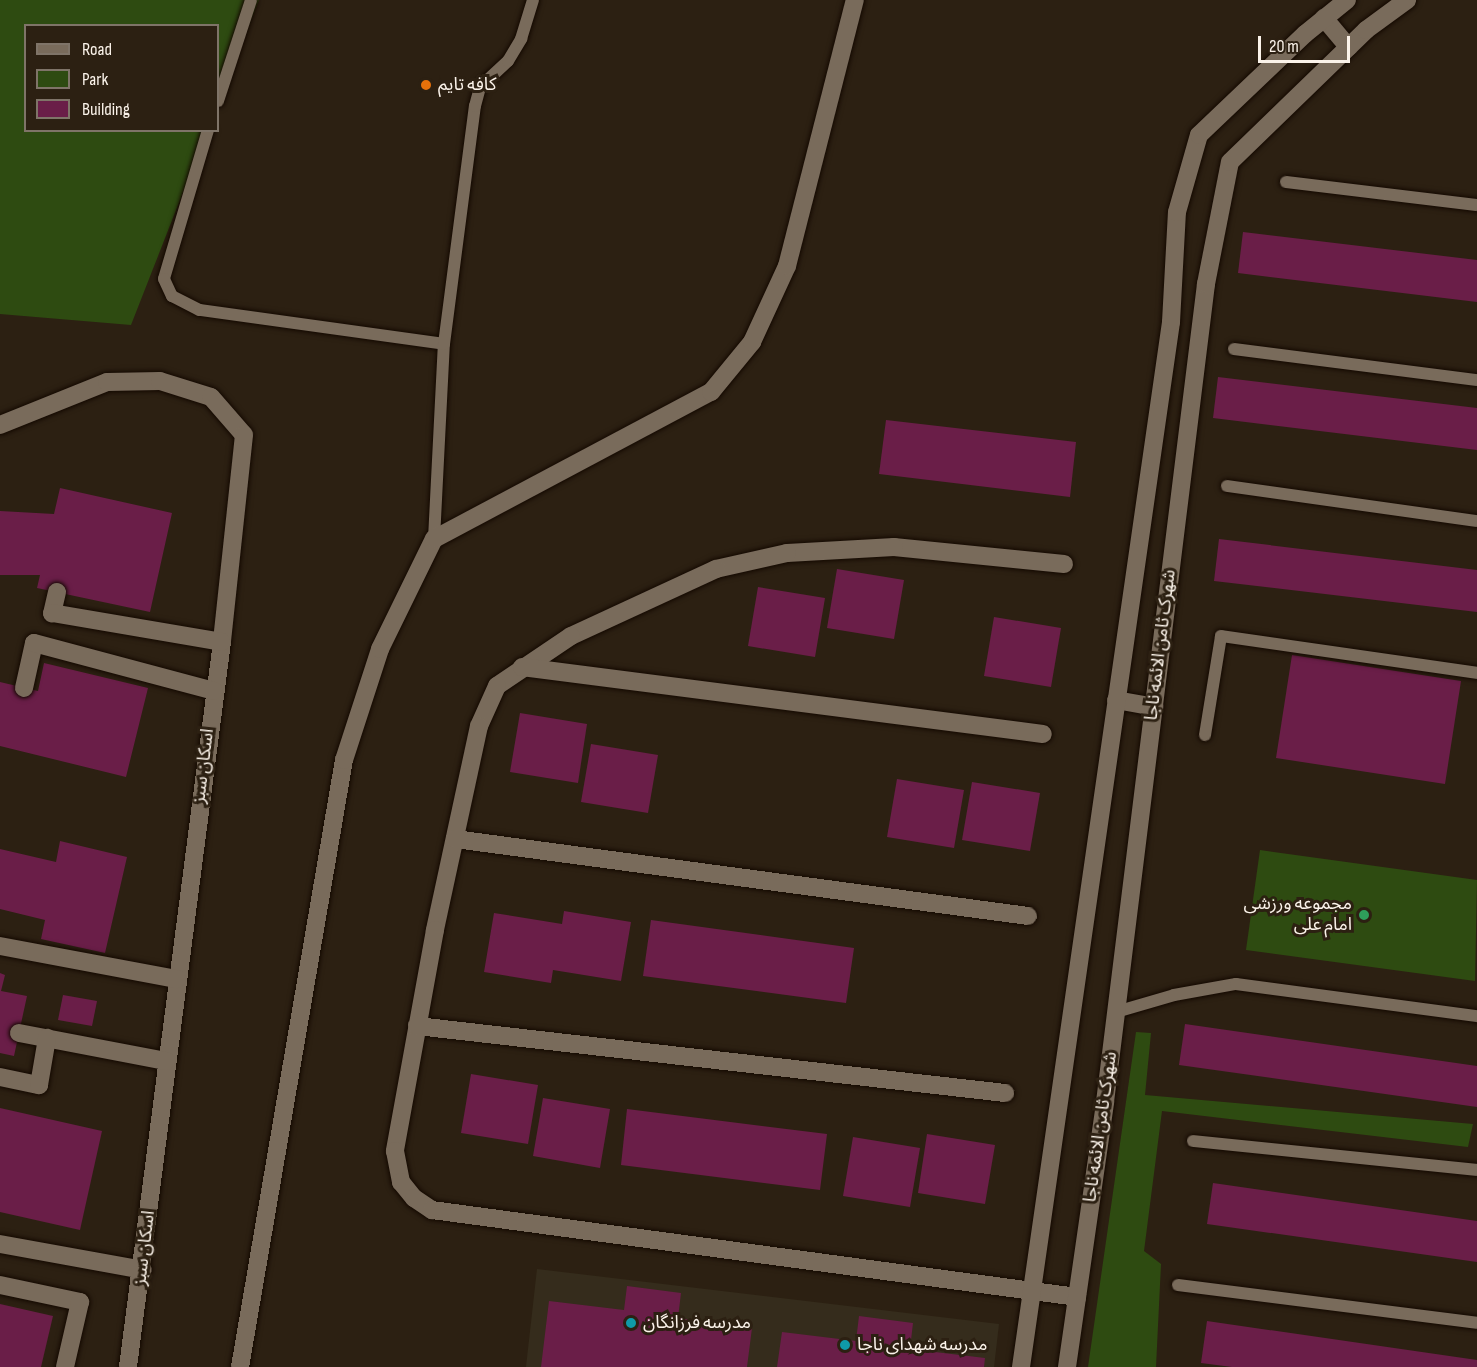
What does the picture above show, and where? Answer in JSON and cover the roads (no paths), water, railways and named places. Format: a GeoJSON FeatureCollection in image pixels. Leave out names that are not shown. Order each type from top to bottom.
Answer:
{"type":"FeatureCollection","features":[{"type":"Feature","properties":{"kind":"street"},"geometry":{"type":"LineString","coordinates":[[240,1367],[344,760],[380,649],[434,539],[711,392],[752,342],[787,266],[855,0]]}},
{"type":"Feature","properties":{"kind":"street","name":"شهرک ثامن الائمه ناجا"},"geometry":{"type":"LineString","coordinates":[[1021,1367],[1172,304],[1178,212],[1199,135],[1324,18],[1347,0]]}},
{"type":"Feature","properties":{"kind":"street","name":"شهرک ثامن الائمه ناجا"},"geometry":{"type":"LineString","coordinates":[[1067,1367],[1116,1012],[1203,306],[1230,162],[1348,47],[1407,0]]}},
{"type":"Feature","properties":{"kind":"street"},"geometry":{"type":"LineString","coordinates":[[1324,18],[1348,47]]}},
{"type":"Feature","properties":{"kind":"street"},"geometry":{"type":"LineString","coordinates":[[1172,304],[1203,306]]}},
{"type":"Feature","properties":{"kind":"street","name":"اسکان سبز"},"geometry":{"type":"LineString","coordinates":[[0,425],[107,382],[159,381],[211,397],[244,435],[222,642],[166,1061],[143,1270],[128,1367]]}},
{"type":"Feature","properties":{"kind":"street"},"geometry":{"type":"LineString","coordinates":[[1064,564],[894,547],[787,553],[716,569],[571,636],[497,686],[479,726],[417,1026],[395,1151],[401,1182],[414,1198],[432,1210],[1077,1297]]}},
{"type":"Feature","properties":{"kind":"street"},"geometry":{"type":"LineString","coordinates":[[57,592],[52,613],[222,642]]}},
{"type":"Feature","properties":{"kind":"street"},"geometry":{"type":"LineString","coordinates":[[24,688],[34,643],[214,691]]}},
{"type":"Feature","properties":{"kind":"street"},"geometry":{"type":"LineString","coordinates":[[522,667],[1043,734]]}},
{"type":"Feature","properties":{"kind":"street"},"geometry":{"type":"LineString","coordinates":[[1116,699],[1154,707]]}},
{"type":"Feature","properties":{"kind":"street"},"geometry":{"type":"LineString","coordinates":[[455,839],[1028,916]]}},
{"type":"Feature","properties":{"kind":"street"},"geometry":{"type":"LineString","coordinates":[[0,946],[177,979]]}},
{"type":"Feature","properties":{"kind":"street"},"geometry":{"type":"LineString","coordinates":[[417,1026],[1005,1093]]}},
{"type":"Feature","properties":{"kind":"street"},"geometry":{"type":"LineString","coordinates":[[19,1033],[166,1061]]}},
{"type":"Feature","properties":{"kind":"street"},"geometry":{"type":"LineString","coordinates":[[0,1077],[39,1085],[47,1038]]}},
{"type":"Feature","properties":{"kind":"street"},"geometry":{"type":"LineString","coordinates":[[0,1244],[143,1270]]}},
{"type":"Feature","properties":{"kind":"street"},"geometry":{"type":"LineString","coordinates":[[0,1285],[80,1302],[65,1367]]}},
{"type":"Feature","properties":{"kind":"lane"},"geometry":{"type":"LineString","coordinates":[[219,98],[250,0]]}},
{"type":"Feature","properties":{"kind":"lane"},"geometry":{"type":"LineString","coordinates":[[434,539],[444,344],[480,87],[508,61],[521,39],[533,0]]}},
{"type":"Feature","properties":{"kind":"lane"},"geometry":{"type":"LineString","coordinates":[[207,132],[164,279],[172,296],[200,309],[444,344]]}},
{"type":"Feature","properties":{"kind":"lane"},"geometry":{"type":"LineString","coordinates":[[1287,182],[1477,205]]}},
{"type":"Feature","properties":{"kind":"lane"},"geometry":{"type":"LineString","coordinates":[[1234,349],[1477,380]]}},
{"type":"Feature","properties":{"kind":"lane"},"geometry":{"type":"LineString","coordinates":[[1227,486],[1477,521]]}},
{"type":"Feature","properties":{"kind":"lane"},"geometry":{"type":"LineString","coordinates":[[1205,735],[1221,636],[1477,673]]}},
{"type":"Feature","properties":{"kind":"lane"},"geometry":{"type":"LineString","coordinates":[[1116,1012],[1174,995],[1236,984],[1477,1016]]}},
{"type":"Feature","properties":{"kind":"lane"},"geometry":{"type":"LineString","coordinates":[[1193,1141],[1477,1170]]}},
{"type":"Feature","properties":{"kind":"lane"},"geometry":{"type":"LineString","coordinates":[[1178,1285],[1477,1323]]}},
{"type":"Feature","properties":{"kind":"place","name":"کافه تایم"},"geometry":{"type":"Point","coordinates":[426,85]}},
{"type":"Feature","properties":{"kind":"place","name":"مجموعه ورزشی امام علی"},"geometry":{"type":"Point","coordinates":[1364,915]}},
{"type":"Feature","properties":{"kind":"place","name":"مدرسه فرزانگان"},"geometry":{"type":"Point","coordinates":[631,1323]}},
{"type":"Feature","properties":{"kind":"place","name":"مدرسه شهدای ناجا"},"geometry":{"type":"Point","coordinates":[845,1345]}}]}
